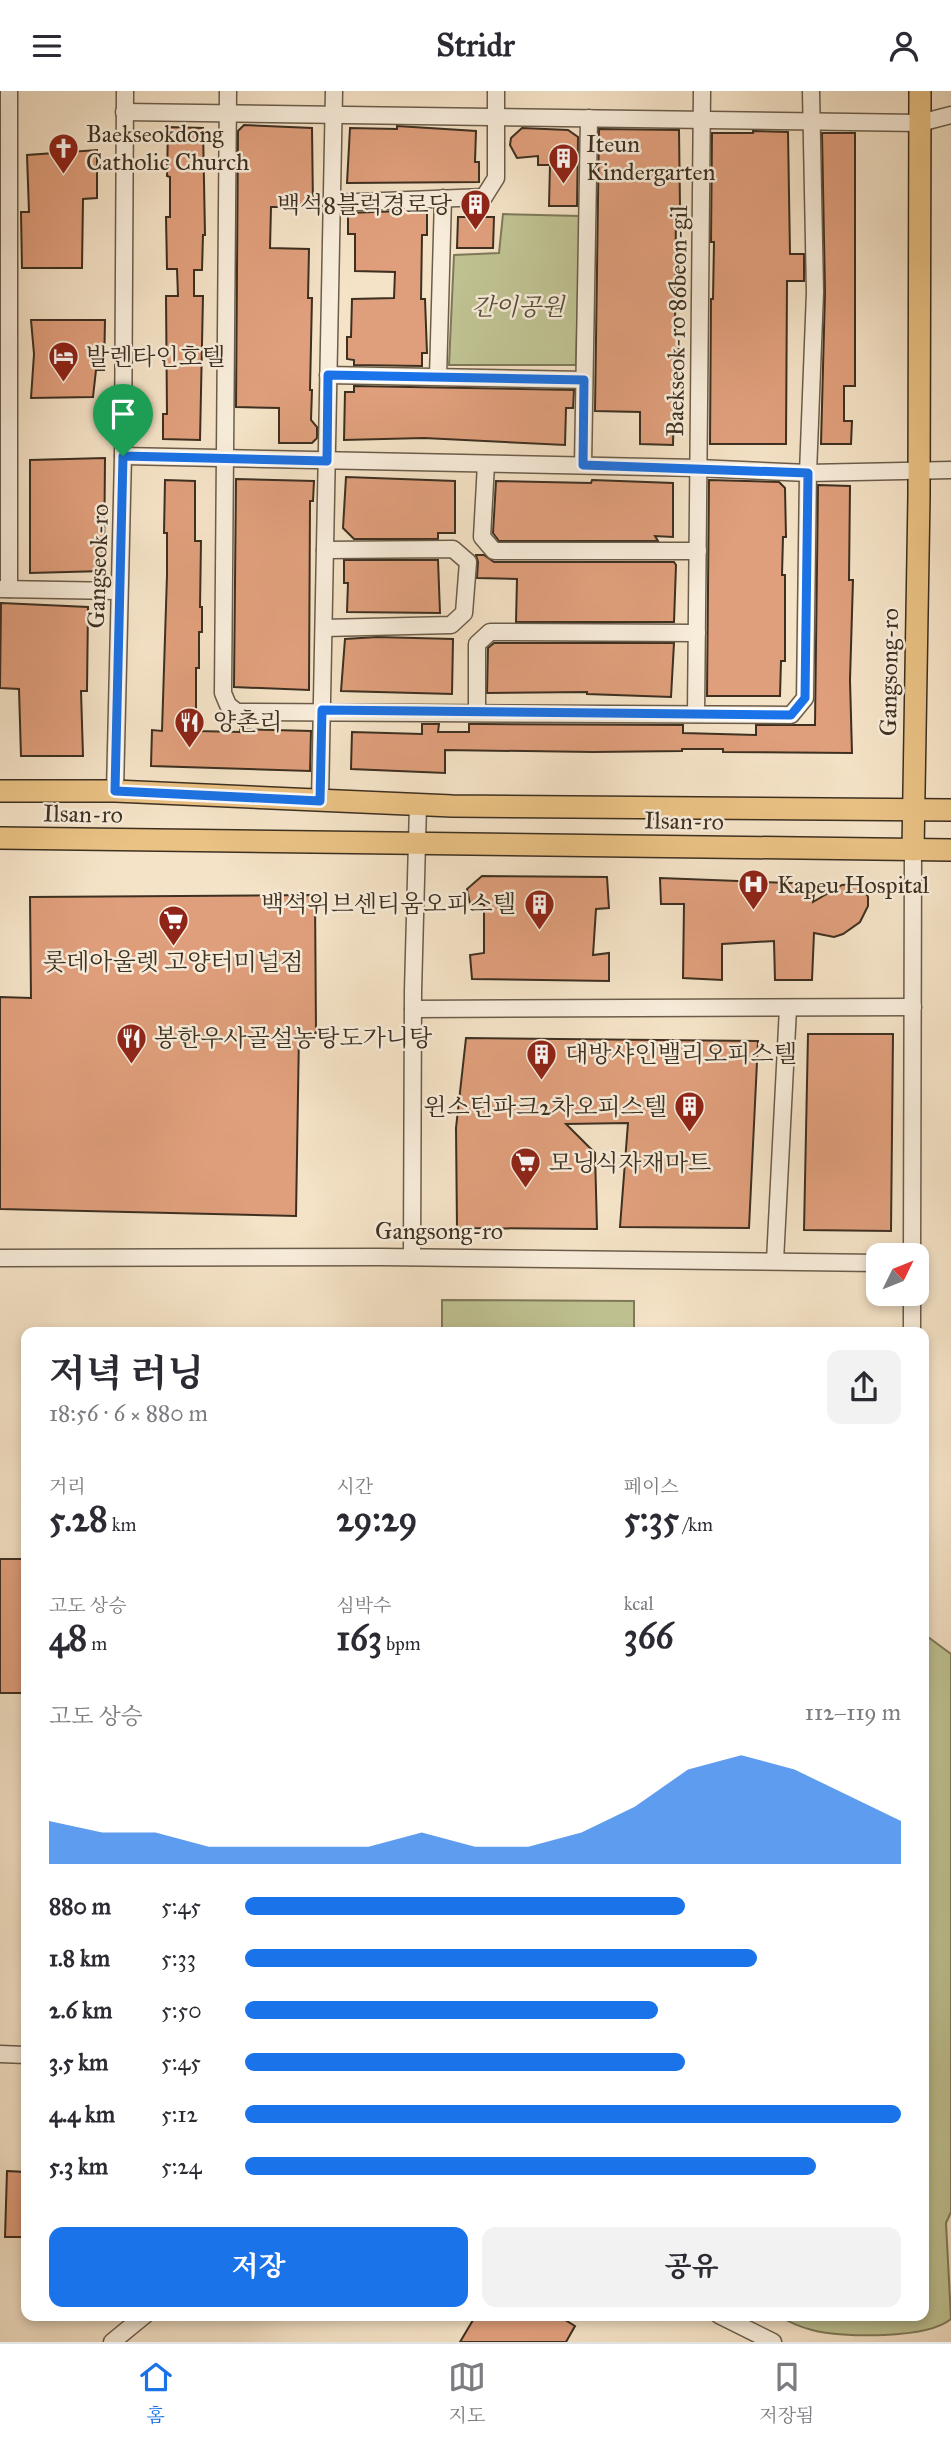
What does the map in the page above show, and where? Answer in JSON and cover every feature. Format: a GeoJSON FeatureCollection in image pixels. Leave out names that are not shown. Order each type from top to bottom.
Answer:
{"type":"FeatureCollection","features":[{"type":"Feature","properties":{"kind":"main road","name":"Gangsong-ro"},"geometry":{"type":"LineString","coordinates":[[913,850],[920,91]]}},
{"type":"Feature","properties":{"kind":"main road","name":"Ilsan-ro"},"geometry":{"type":"LineString","coordinates":[[0,791],[115,791],[418,805],[951,810]]}},
{"type":"Feature","properties":{"kind":"main road","name":"Ilsan-ro"},"geometry":{"type":"LineString","coordinates":[[0,838],[951,850]]}},
{"type":"Feature","properties":{"kind":"street"},"geometry":{"type":"LineString","coordinates":[[9,91],[5,589],[119,591]]}},
{"type":"Feature","properties":{"kind":"street","name":"Gangseok-ro"},"geometry":{"type":"LineString","coordinates":[[115,791],[123,456],[125,91]]}},
{"type":"Feature","properties":{"kind":"street"},"geometry":{"type":"LineString","coordinates":[[228,91],[223,693],[228,705],[237,712],[322,710],[791,715],[805,698],[808,473],[815,292],[811,91]]}},
{"type":"Feature","properties":{"kind":"street"},"geometry":{"type":"LineString","coordinates":[[320,801],[334,91]]}},
{"type":"Feature","properties":{"kind":"street"},"geometry":{"type":"LineString","coordinates":[[332,203],[484,197],[496,178],[496,91]]}},
{"type":"Feature","properties":{"kind":"street","name":"Baekseok-ro 86beon-gil"},"geometry":{"type":"LineString","coordinates":[[696,713],[702,91]]}},
{"type":"Feature","properties":{"kind":"street"},"geometry":{"type":"LineString","coordinates":[[124,112],[920,123],[951,115]]}},
{"type":"Feature","properties":{"kind":"street"},"geometry":{"type":"LineString","coordinates":[[583,465],[589,118]]}},
{"type":"Feature","properties":{"kind":"street"},"geometry":{"type":"LineString","coordinates":[[438,377],[443,198]]}},
{"type":"Feature","properties":{"kind":"street"},"geometry":{"type":"LineString","coordinates":[[328,375],[584,380]]}},
{"type":"Feature","properties":{"kind":"street"},"geometry":{"type":"LineString","coordinates":[[123,456],[583,465],[808,473],[951,470]]}},
{"type":"Feature","properties":{"kind":"street"},"geometry":{"type":"LineString","coordinates":[[486,464],[482,537],[494,551],[698,551]]}},
{"type":"Feature","properties":{"kind":"street"},"geometry":{"type":"LineString","coordinates":[[324,628],[451,625],[464,613],[468,562],[453,549],[325,550]]}},
{"type":"Feature","properties":{"kind":"street"},"geometry":{"type":"LineString","coordinates":[[471,711],[477,644],[490,632],[697,633]]}},
{"type":"Feature","properties":{"kind":"street"},"geometry":{"type":"LineString","coordinates":[[412,1257],[413,1009],[418,805]]}},
{"type":"Feature","properties":{"kind":"street","name":"Gangsong-ro"},"geometry":{"type":"LineString","coordinates":[[912,1243],[913,850]]}},
{"type":"Feature","properties":{"kind":"street"},"geometry":{"type":"LineString","coordinates":[[775,1261],[788,1007]]}},
{"type":"Feature","properties":{"kind":"street"},"geometry":{"type":"LineString","coordinates":[[413,1009],[913,1007]]}},
{"type":"Feature","properties":{"kind":"street","name":"Gangsong-ro"},"geometry":{"type":"LineString","coordinates":[[0,1258],[412,1257],[866,1263]]}},
{"type":"Feature","properties":{"kind":"street"},"geometry":{"type":"LineString","coordinates":[[912,1306],[912,1327]]}},
{"type":"Feature","properties":{"kind":"street"},"geometry":{"type":"LineString","coordinates":[[0,2054],[21,2055]]}},
{"type":"Feature","properties":{"kind":"street"},"geometry":{"type":"LineString","coordinates":[[112,2342],[138,2321]]}},
{"type":"Feature","properties":{"kind":"street"},"geometry":{"type":"LineString","coordinates":[[731,2321],[773,2342]]}},
{"type":"Feature","properties":{"kind":"green space","name":"간이공원"},"geometry":{"type":"Polygon","coordinates":[[[503,214],[580,216],[576,365],[449,365],[454,255],[499,253],[503,214]]]}},
{"type":"Feature","properties":{"kind":"green space"},"geometry":{"type":"Polygon","coordinates":[[[442,1300],[634,1301],[634,1327],[442,1327],[442,1300]]]}},
{"type":"Feature","properties":{"kind":"green space"},"geometry":{"type":"Polygon","coordinates":[[[929,1638],[951,1654],[951,2212],[946,2223],[951,2319],[940,2326],[924,2330],[884,2335],[826,2333],[789,2322],[929,2321],[929,1638]]]}},
{"type":"Feature","properties":{"kind":"building"},"geometry":{"type":"Polygon","coordinates":[[[244,125],[312,128],[313,207],[271,207],[270,248],[309,249],[308,298],[312,298],[311,420],[317,427],[317,438],[312,443],[279,443],[279,408],[236,407],[238,131],[244,125]]]}},
{"type":"Feature","properties":{"kind":"building"},"geometry":{"type":"Polygon","coordinates":[[[397,126],[476,131],[475,162],[479,162],[479,182],[347,183],[350,128],[397,129],[397,126]]]}},
{"type":"Feature","properties":{"kind":"building"},"geometry":{"type":"Polygon","coordinates":[[[168,127],[203,128],[205,235],[202,270],[194,270],[194,296],[203,296],[200,440],[163,439],[163,414],[167,414],[166,296],[178,296],[177,269],[167,269],[166,217],[170,217],[168,127]]]}},
{"type":"Feature","properties":{"kind":"building","name":"Iteun Kindergarten"},"geometry":{"type":"Polygon","coordinates":[[[522,128],[568,130],[578,137],[577,206],[549,206],[550,165],[538,165],[538,156],[517,158],[510,145],[511,138],[522,128]]]}},
{"type":"Feature","properties":{"kind":"building"},"geometry":{"type":"Polygon","coordinates":[[[599,129],[679,130],[680,209],[676,208],[675,332],[679,332],[679,352],[675,352],[673,445],[640,444],[640,412],[595,411],[599,129]]]}},
{"type":"Feature","properties":{"kind":"building"},"geometry":{"type":"Polygon","coordinates":[[[788,132],[790,254],[804,254],[804,281],[787,281],[786,444],[710,444],[714,242],[711,242],[712,133],[788,132]]]}},
{"type":"Feature","properties":{"kind":"building"},"geometry":{"type":"Polygon","coordinates":[[[822,133],[855,133],[855,386],[844,386],[844,421],[852,421],[851,444],[821,444],[825,292],[822,133]]]}},
{"type":"Feature","properties":{"kind":"building"},"geometry":{"type":"Polygon","coordinates":[[[97,150],[97,198],[83,199],[82,268],[22,268],[21,212],[29,212],[27,155],[97,150]]]}},
{"type":"Feature","properties":{"kind":"building"},"geometry":{"type":"Polygon","coordinates":[[[427,210],[427,235],[422,235],[421,299],[425,299],[427,353],[422,353],[422,366],[354,365],[354,360],[347,359],[347,337],[351,337],[352,299],[394,298],[395,272],[355,271],[355,234],[348,234],[348,213],[427,210]]]}},
{"type":"Feature","properties":{"kind":"building","name":"백석8블럭경로당"},"geometry":{"type":"Polygon","coordinates":[[[458,217],[494,217],[493,248],[457,248],[458,217]]]}},
{"type":"Feature","properties":{"kind":"building"},"geometry":{"type":"Polygon","coordinates":[[[31,320],[105,320],[104,370],[96,370],[93,397],[31,398],[34,354],[31,320]]]}},
{"type":"Feature","properties":{"kind":"building"},"geometry":{"type":"Polygon","coordinates":[[[354,386],[574,390],[573,408],[566,408],[565,445],[424,438],[344,440],[345,392],[354,392],[354,386]]]}},
{"type":"Feature","properties":{"kind":"building"},"geometry":{"type":"Polygon","coordinates":[[[105,458],[104,571],[30,573],[30,460],[105,458]]]}},
{"type":"Feature","properties":{"kind":"building"},"geometry":{"type":"Polygon","coordinates":[[[346,477],[455,481],[455,533],[438,533],[438,539],[354,539],[343,528],[346,477]]]}},
{"type":"Feature","properties":{"kind":"building"},"geometry":{"type":"Polygon","coordinates":[[[236,479],[314,481],[313,501],[310,501],[309,690],[234,687],[236,479]]]}},
{"type":"Feature","properties":{"kind":"building"},"geometry":{"type":"Polygon","coordinates":[[[165,480],[195,481],[195,541],[201,541],[202,607],[199,668],[196,668],[196,731],[311,731],[310,771],[151,766],[152,730],[162,731],[167,575],[167,533],[164,533],[165,480]]]}},
{"type":"Feature","properties":{"kind":"building"},"geometry":{"type":"Polygon","coordinates":[[[592,480],[673,483],[673,537],[655,536],[658,541],[499,541],[493,533],[496,481],[591,483],[592,480]]]}},
{"type":"Feature","properties":{"kind":"building"},"geometry":{"type":"Polygon","coordinates":[[[709,480],[779,482],[785,488],[786,537],[783,537],[782,575],[785,575],[785,661],[781,661],[780,696],[707,696],[709,480]]]}},
{"type":"Feature","properties":{"kind":"building"},"geometry":{"type":"Polygon","coordinates":[[[818,485],[850,486],[849,580],[853,580],[850,680],[852,753],[723,752],[723,749],[593,752],[445,750],[445,773],[351,769],[352,732],[422,734],[422,724],[439,724],[438,732],[469,732],[469,724],[683,725],[683,733],[756,735],[756,725],[815,725],[818,485]]]}},
{"type":"Feature","properties":{"kind":"building"},"geometry":{"type":"Polygon","coordinates":[[[476,555],[484,555],[494,562],[674,562],[674,622],[516,622],[517,579],[477,578],[476,555]]]}},
{"type":"Feature","properties":{"kind":"building"},"geometry":{"type":"Polygon","coordinates":[[[344,560],[438,560],[440,613],[347,612],[348,583],[344,583],[344,560]]]}},
{"type":"Feature","properties":{"kind":"building"},"geometry":{"type":"Polygon","coordinates":[[[1,603],[88,607],[87,691],[81,691],[83,756],[21,756],[19,689],[0,688],[1,603]]]}},
{"type":"Feature","properties":{"kind":"building"},"geometry":{"type":"Polygon","coordinates":[[[345,639],[453,639],[452,694],[341,691],[345,639]]]}},
{"type":"Feature","properties":{"kind":"building"},"geometry":{"type":"Polygon","coordinates":[[[494,643],[674,643],[671,697],[587,692],[487,693],[488,648],[494,643]]]}},
{"type":"Feature","properties":{"kind":"building","name":"백석위브센티움오피스텔"},"geometry":{"type":"Polygon","coordinates":[[[482,876],[607,877],[609,908],[596,909],[593,955],[609,953],[609,981],[472,979],[470,955],[484,953],[484,904],[470,904],[467,889],[482,876]]]}},
{"type":"Feature","properties":{"kind":"building"},"geometry":{"type":"Polygon","coordinates":[[[660,878],[815,884],[813,902],[842,885],[854,884],[864,889],[868,906],[860,922],[843,934],[834,937],[814,933],[812,980],[775,980],[774,941],[722,944],[722,980],[683,978],[684,904],[661,904],[660,878]]]}},
{"type":"Feature","properties":{"kind":"building"},"geometry":{"type":"Polygon","coordinates":[[[315,895],[316,1033],[299,1033],[296,1216],[0,1209],[0,997],[31,998],[30,897],[315,895]]]}},
{"type":"Feature","properties":{"kind":"building"},"geometry":{"type":"Polygon","coordinates":[[[808,1034],[893,1034],[891,1231],[804,1230],[808,1034]]]}},
{"type":"Feature","properties":{"kind":"building"},"geometry":{"type":"Polygon","coordinates":[[[466,1038],[758,1041],[749,1228],[620,1227],[628,1123],[566,1124],[595,1153],[597,1229],[457,1228],[456,1128],[466,1038]]]}},
{"type":"Feature","properties":{"kind":"building"},"geometry":{"type":"Polygon","coordinates":[[[0,1559],[21,1559],[21,1693],[0,1693],[0,1559]]]}},
{"type":"Feature","properties":{"kind":"building"},"geometry":{"type":"Polygon","coordinates":[[[7,2171],[21,2172],[21,2237],[5,2237],[7,2171]]]}},
{"type":"Feature","properties":{"kind":"building"},"geometry":{"type":"Polygon","coordinates":[[[472,2321],[567,2321],[575,2326],[566,2342],[460,2342],[472,2321]]]}},
{"type":"Feature","properties":{"kind":"place","name":"Baekseokdong Catholic Church"},"geometry":{"type":"Point","coordinates":[63,175]}},
{"type":"Feature","properties":{"kind":"place","name":"Iteun Kindergarten"},"geometry":{"type":"Point","coordinates":[563,185]}},
{"type":"Feature","properties":{"kind":"place","name":"백석8블럭경로당"},"geometry":{"type":"Point","coordinates":[475,232]}},
{"type":"Feature","properties":{"kind":"place","name":"발렌타인호텔"},"geometry":{"type":"Point","coordinates":[63,384]}},
{"type":"Feature","properties":{"kind":"place","name":"양촌리"},"geometry":{"type":"Point","coordinates":[190,749]}},
{"type":"Feature","properties":{"kind":"place","name":"Kapeu Hospital"},"geometry":{"type":"Point","coordinates":[754,912]}},
{"type":"Feature","properties":{"kind":"place","name":"백석위브센티움오피스텔"},"geometry":{"type":"Point","coordinates":[539,931]}},
{"type":"Feature","properties":{"kind":"place","name":"롯데아울렛 고양터미널점"},"geometry":{"type":"Point","coordinates":[173,947]}},
{"type":"Feature","properties":{"kind":"place","name":"봉한우사골설농탕도가니탕"},"geometry":{"type":"Point","coordinates":[131,1065]}},
{"type":"Feature","properties":{"kind":"place","name":"대방샤인밸리오피스텔"},"geometry":{"type":"Point","coordinates":[542,1081]}},
{"type":"Feature","properties":{"kind":"place","name":"윈스턴파크2차오피스텔"},"geometry":{"type":"Point","coordinates":[690,1134]}},
{"type":"Feature","properties":{"kind":"place","name":"모닝식자재마트"},"geometry":{"type":"Point","coordinates":[526,1190]}},
{"type":"Feature","properties":{"kind":"route"},"geometry":{"type":"LineString","coordinates":[[328,375],[584,380],[583,465],[808,473],[805,698],[791,715],[322,710],[320,801],[115,791],[123,456],[327,461],[328,375]]}}]}
